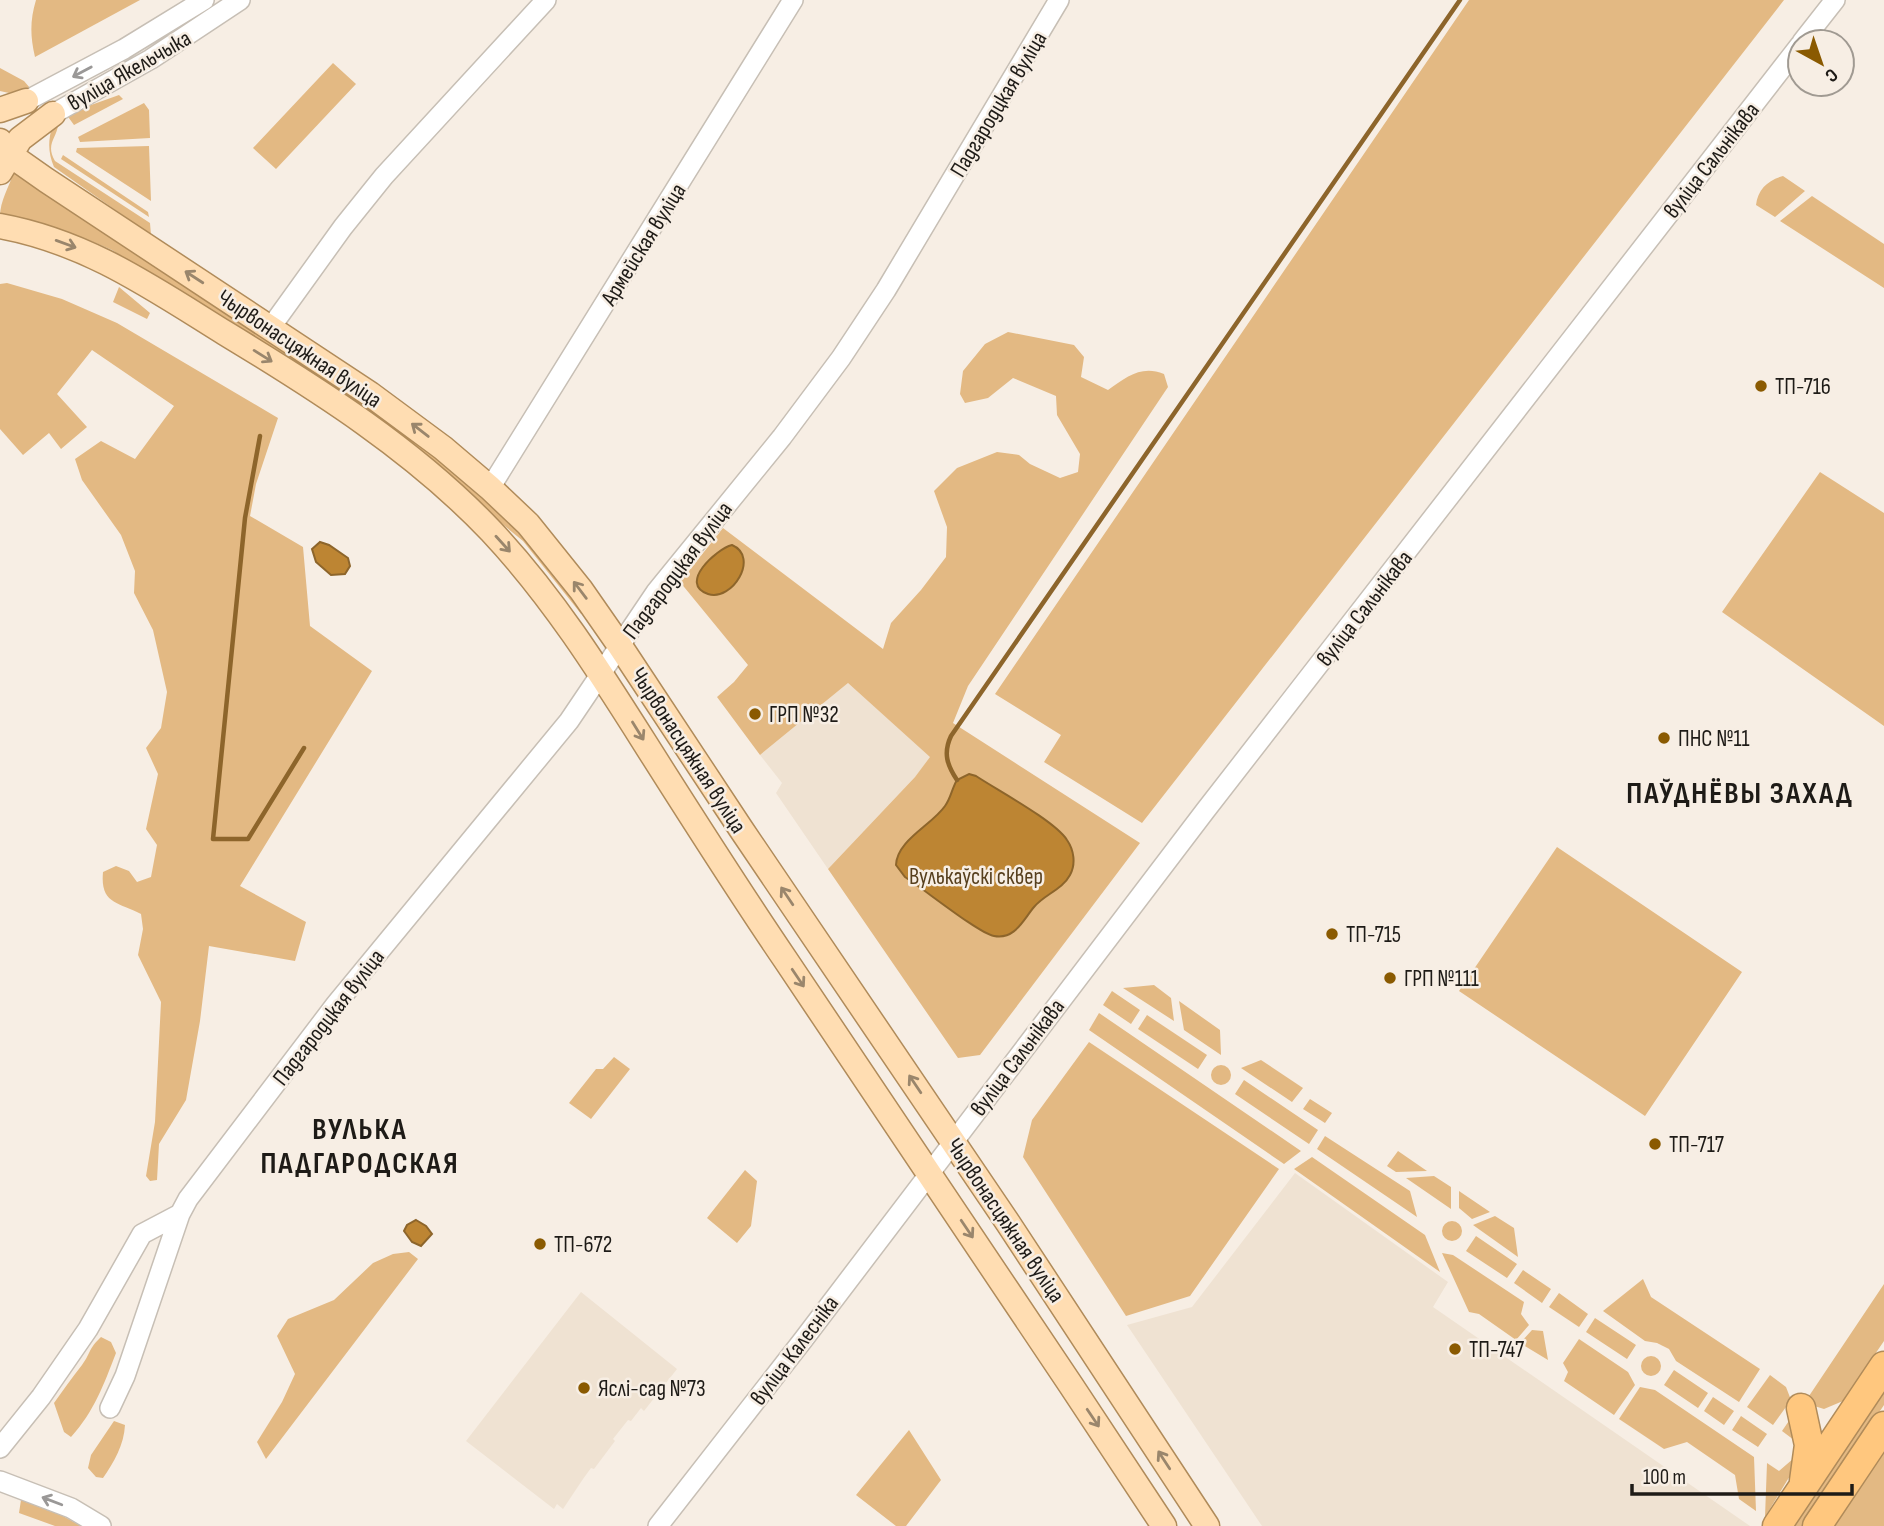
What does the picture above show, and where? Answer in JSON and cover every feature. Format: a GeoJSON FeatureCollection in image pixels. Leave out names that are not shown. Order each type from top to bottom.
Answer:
{"type":"FeatureCollection","features":[{"type":"Feature","properties":{"kind":"highway"},"geometry":{"type":"LineString","coordinates":[[1777,1526],[1884,1366]]}},
{"type":"Feature","properties":{"kind":"highway"},"geometry":{"type":"LineString","coordinates":[[1803,1487],[1809,1445],[1801,1408],[1815,1415],[1827,1416],[1839,1414],[1859,1402]]}},
{"type":"Feature","properties":{"kind":"highway"},"geometry":{"type":"LineString","coordinates":[[1817,1526],[1884,1426]]}},
{"type":"Feature","properties":{"kind":"main road"},"geometry":{"type":"LineString","coordinates":[[0,103],[26,101]]}},
{"type":"Feature","properties":{"kind":"main road"},"geometry":{"type":"LineString","coordinates":[[0,110],[26,101]]}},
{"type":"Feature","properties":{"kind":"main road"},"geometry":{"type":"LineString","coordinates":[[3,156],[27,131],[53,114]]}},
{"type":"Feature","properties":{"kind":"main road"},"geometry":{"type":"LineString","coordinates":[[46,180],[39,165],[36,148],[41,129],[53,114]]}},
{"type":"Feature","properties":{"kind":"main road","name":"Чырвонасцяжная вуліца"},"geometry":{"type":"LineString","coordinates":[[3,156],[46,180],[402,416],[490,488],[528,524],[620,646],[953,1140],[1207,1526]]}},
{"type":"Feature","properties":{"kind":"main road","name":"Чырвонасцяжная вуліца"},"geometry":{"type":"LineString","coordinates":[[0,226],[43,235],[121,268],[267,358],[367,425],[435,478],[490,530],[555,606],[601,673],[716,855],[1164,1526]]}},
{"type":"Feature","properties":{"kind":"street","name":"вуліца Якельчыка"},"geometry":{"type":"LineString","coordinates":[[26,101],[124,49],[204,0]]}},
{"type":"Feature","properties":{"kind":"street","name":"вуліца Якельчыка"},"geometry":{"type":"LineString","coordinates":[[53,114],[150,59],[240,0]]}},
{"type":"Feature","properties":{"kind":"street"},"geometry":{"type":"LineString","coordinates":[[271,327],[343,227],[384,176],[545,0]]}},
{"type":"Feature","properties":{"kind":"street","name":"Армейская вуліца"},"geometry":{"type":"LineString","coordinates":[[490,488],[793,0]]}},
{"type":"Feature","properties":{"kind":"street","name":"Падгародцкая вуліца"},"geometry":{"type":"LineString","coordinates":[[110,1408],[125,1376],[180,1214],[188,1199],[321,1024],[569,721],[656,592],[782,437],[858,334],[1059,0]]}},
{"type":"Feature","properties":{"kind":"street","name":"вуліца Сальнікава"},"geometry":{"type":"LineString","coordinates":[[1813,28],[1835,0]]}},
{"type":"Feature","properties":{"kind":"street","name":"вуліца Сальнікава"},"geometry":{"type":"LineString","coordinates":[[929,1172],[1205,811],[1786,62]]}},
{"type":"Feature","properties":{"kind":"street","name":"вуліца Калесніка"},"geometry":{"type":"LineString","coordinates":[[658,1526],[929,1172]]}},
{"type":"Feature","properties":{"kind":"street","name":"Падгародцкая вуліца"},"geometry":{"type":"LineString","coordinates":[[0,1448],[41,1397],[88,1329],[142,1234],[180,1214]]}},
{"type":"Feature","properties":{"kind":"street"},"geometry":{"type":"LineString","coordinates":[[0,1481],[71,1508],[101,1526]]}},
{"type":"Feature","properties":{"kind":"shaded area"},"geometry":{"type":"Polygon","coordinates":[[[320,542],[348,558],[350,566],[345,574],[331,575],[316,562],[312,549],[320,542]]]}},
{"type":"Feature","properties":{"kind":"shaded area"},"geometry":{"type":"Polygon","coordinates":[[[732,545],[740,551],[743,559],[740,577],[726,591],[717,595],[708,594],[700,589],[697,583],[698,575],[709,560],[732,545]]]}},
{"type":"Feature","properties":{"kind":"shaded area"},"geometry":{"type":"Polygon","coordinates":[[[848,683],[931,757],[828,869],[776,793],[782,783],[760,755],[848,683]]]}},
{"type":"Feature","properties":{"kind":"shaded area"},"geometry":{"type":"Polygon","coordinates":[[[969,774],[1051,824],[1061,832],[1073,853],[1074,862],[1067,880],[1038,903],[1008,935],[994,936],[986,933],[905,877],[896,865],[902,848],[945,806],[957,780],[969,774]]]}},
{"type":"Feature","properties":{"kind":"shaded area"},"geometry":{"type":"Polygon","coordinates":[[[1295,1173],[1448,1282],[1433,1307],[1750,1526],[1262,1526],[1127,1325],[1192,1307],[1295,1173]]]}},
{"type":"Feature","properties":{"kind":"shaded area"},"geometry":{"type":"Polygon","coordinates":[[[416,1220],[432,1234],[421,1246],[412,1242],[404,1231],[407,1225],[416,1220]]]}},
{"type":"Feature","properties":{"kind":"shaded area","name":"Яслі-сад №73"},"geometry":{"type":"Polygon","coordinates":[[[581,1292],[677,1369],[644,1411],[641,1408],[631,1421],[628,1420],[563,1509],[557,1504],[554,1509],[466,1441],[581,1292]]]}},
{"type":"Feature","properties":{"kind":"green space"},"geometry":{"type":"Polygon","coordinates":[[[36,0],[140,0],[35,57],[31,28],[36,0]]]}},
{"type":"Feature","properties":{"kind":"green space"},"geometry":{"type":"Polygon","coordinates":[[[1469,0],[1784,0],[1142,823],[1044,762],[1061,735],[995,694],[1469,0]]]}},
{"type":"Feature","properties":{"kind":"green space"},"geometry":{"type":"Polygon","coordinates":[[[333,63],[356,84],[276,169],[253,148],[333,63]]]}},
{"type":"Feature","properties":{"kind":"green space"},"geometry":{"type":"Polygon","coordinates":[[[0,68],[24,81],[30,88],[9,93],[0,91],[0,68]]]}},
{"type":"Feature","properties":{"kind":"green space"},"geometry":{"type":"Polygon","coordinates":[[[119,95],[123,99],[74,125],[66,114],[119,95]]]}},
{"type":"Feature","properties":{"kind":"green space"},"geometry":{"type":"Polygon","coordinates":[[[144,103],[149,110],[150,138],[80,142],[78,137],[144,103]]]}},
{"type":"Feature","properties":{"kind":"green space"},"geometry":{"type":"Polygon","coordinates":[[[58,125],[51,146],[55,161],[150,223],[151,235],[54,167],[49,142],[52,127],[58,125]]]}},
{"type":"Feature","properties":{"kind":"green space"},"geometry":{"type":"Polygon","coordinates":[[[149,146],[151,201],[76,152],[77,148],[149,146]]]}},
{"type":"Feature","properties":{"kind":"green space"},"geometry":{"type":"Polygon","coordinates":[[[63,155],[148,212],[149,217],[61,159],[63,155]]]}},
{"type":"Feature","properties":{"kind":"green space"},"geometry":{"type":"Polygon","coordinates":[[[14,171],[401,429],[485,498],[526,540],[584,611],[581,614],[523,541],[377,421],[112,250],[57,229],[0,217],[3,199],[14,171]]]}},
{"type":"Feature","properties":{"kind":"green space"},"geometry":{"type":"Polygon","coordinates":[[[1783,176],[1805,191],[1775,217],[1756,205],[1765,186],[1783,176]]]}},
{"type":"Feature","properties":{"kind":"green space"},"geometry":{"type":"Polygon","coordinates":[[[1812,196],[1884,244],[1884,288],[1780,221],[1812,196]]]}},
{"type":"Feature","properties":{"kind":"green space"},"geometry":{"type":"Polygon","coordinates":[[[7,283],[62,299],[117,323],[278,418],[256,484],[250,516],[303,547],[310,626],[372,671],[240,886],[306,922],[295,961],[209,946],[200,1021],[186,1100],[159,1144],[157,1180],[150,1181],[146,1176],[155,1122],[161,1002],[138,955],[143,929],[141,914],[118,904],[108,896],[104,890],[103,872],[116,866],[129,871],[137,882],[151,877],[157,845],[146,829],[158,774],[146,748],[161,728],[167,692],[153,630],[134,593],[135,571],[121,535],[82,480],[75,459],[101,441],[135,459],[174,406],[92,350],[57,394],[87,427],[61,449],[49,433],[23,455],[0,429],[0,284],[7,283]]]}},
{"type":"Feature","properties":{"kind":"green space"},"geometry":{"type":"Polygon","coordinates":[[[119,287],[150,313],[147,319],[113,302],[119,287]]]}},
{"type":"Feature","properties":{"kind":"green space","name":"Вулькаўскі сквер"},"geometry":{"type":"Polygon","coordinates":[[[1008,332],[1074,345],[1084,357],[1081,377],[1108,390],[1134,374],[1148,371],[1164,374],[1168,387],[968,686],[953,723],[1140,843],[980,1055],[958,1058],[828,869],[915,777],[930,757],[848,683],[760,755],[717,697],[748,665],[680,582],[723,528],[883,649],[891,623],[946,557],[947,527],[934,491],[957,468],[997,452],[1019,455],[1030,464],[1060,478],[1078,472],[1080,454],[1057,415],[1056,396],[1013,378],[988,398],[965,403],[960,394],[963,371],[985,344],[1008,332]]]}},
{"type":"Feature","properties":{"kind":"green space"},"geometry":{"type":"Polygon","coordinates":[[[1820,472],[1884,513],[1884,726],[1722,612],[1820,472]]]}},
{"type":"Feature","properties":{"kind":"green space"},"geometry":{"type":"Polygon","coordinates":[[[1557,847],[1742,972],[1645,1116],[1459,991],[1557,847]]]}},
{"type":"Feature","properties":{"kind":"green space"},"geometry":{"type":"Polygon","coordinates":[[[1154,985],[1171,998],[1174,1021],[1123,988],[1154,985]]]}},
{"type":"Feature","properties":{"kind":"green space"},"geometry":{"type":"Polygon","coordinates":[[[1112,991],[1140,1010],[1131,1024],[1103,1005],[1112,991]]]}},
{"type":"Feature","properties":{"kind":"green space"},"geometry":{"type":"Polygon","coordinates":[[[1179,1001],[1220,1030],[1221,1055],[1184,1030],[1179,1001]]]}},
{"type":"Feature","properties":{"kind":"green space"},"geometry":{"type":"Polygon","coordinates":[[[1099,1013],[1301,1151],[1284,1164],[1089,1030],[1099,1013]]]}},
{"type":"Feature","properties":{"kind":"green space"},"geometry":{"type":"Polygon","coordinates":[[[1147,1015],[1207,1055],[1198,1069],[1138,1029],[1147,1015]]]}},
{"type":"Feature","properties":{"kind":"green space"},"geometry":{"type":"Polygon","coordinates":[[[1089,1042],[1279,1169],[1190,1296],[1126,1316],[1023,1157],[1032,1120],[1089,1042]]]}},
{"type":"Feature","properties":{"kind":"green space"},"geometry":{"type":"Polygon","coordinates":[[[614,1057],[630,1069],[591,1119],[569,1103],[596,1069],[603,1069],[614,1057]]]}},
{"type":"Feature","properties":{"kind":"green space"},"geometry":{"type":"Polygon","coordinates":[[[1261,1060],[1303,1088],[1292,1102],[1241,1068],[1261,1060]]]}},
{"type":"Feature","properties":{"kind":"green space"},"geometry":{"type":"Polygon","coordinates":[[[1217,1065],[1225,1065],[1231,1075],[1225,1085],[1217,1085],[1211,1079],[1211,1071],[1217,1065]]]}},
{"type":"Feature","properties":{"kind":"green space"},"geometry":{"type":"Polygon","coordinates":[[[1244,1080],[1318,1130],[1309,1144],[1235,1094],[1244,1080]]]}},
{"type":"Feature","properties":{"kind":"green space"},"geometry":{"type":"Polygon","coordinates":[[[1310,1099],[1332,1113],[1325,1123],[1303,1109],[1310,1099]]]}},
{"type":"Feature","properties":{"kind":"green space"},"geometry":{"type":"Polygon","coordinates":[[[1325,1136],[1410,1191],[1417,1217],[1317,1149],[1325,1136]]]}},
{"type":"Feature","properties":{"kind":"green space"},"geometry":{"type":"Polygon","coordinates":[[[1398,1151],[1427,1171],[1396,1172],[1387,1166],[1398,1151]]]}},
{"type":"Feature","properties":{"kind":"green space"},"geometry":{"type":"Polygon","coordinates":[[[1312,1157],[1425,1235],[1440,1272],[1294,1169],[1312,1157]]]}},
{"type":"Feature","properties":{"kind":"green space"},"geometry":{"type":"Polygon","coordinates":[[[745,1170],[757,1181],[751,1226],[737,1243],[707,1218],[745,1170]]]}},
{"type":"Feature","properties":{"kind":"green space"},"geometry":{"type":"Polygon","coordinates":[[[1434,1176],[1451,1187],[1451,1209],[1406,1178],[1434,1176]]]}},
{"type":"Feature","properties":{"kind":"green space"},"geometry":{"type":"Polygon","coordinates":[[[1459,1191],[1490,1212],[1472,1219],[1459,1208],[1459,1191]]]}},
{"type":"Feature","properties":{"kind":"green space"},"geometry":{"type":"Polygon","coordinates":[[[1495,1216],[1514,1228],[1518,1257],[1473,1225],[1495,1216]]]}},
{"type":"Feature","properties":{"kind":"green space"},"geometry":{"type":"Polygon","coordinates":[[[1452,1221],[1459,1224],[1462,1231],[1459,1238],[1452,1241],[1445,1238],[1442,1231],[1445,1224],[1452,1221]]]}},
{"type":"Feature","properties":{"kind":"green space"},"geometry":{"type":"Polygon","coordinates":[[[1476,1236],[1517,1264],[1507,1278],[1466,1251],[1476,1236]]]}},
{"type":"Feature","properties":{"kind":"green space"},"geometry":{"type":"Polygon","coordinates":[[[409,1252],[418,1259],[266,1459],[257,1442],[282,1402],[295,1374],[277,1336],[288,1319],[334,1300],[373,1263],[393,1254],[409,1252]]]}},
{"type":"Feature","properties":{"kind":"green space"},"geometry":{"type":"Polygon","coordinates":[[[1442,1253],[1453,1255],[1524,1302],[1521,1314],[1529,1325],[1516,1340],[1479,1314],[1469,1312],[1442,1253]]]}},
{"type":"Feature","properties":{"kind":"green space"},"geometry":{"type":"Polygon","coordinates":[[[1523,1270],[1551,1289],[1542,1303],[1514,1283],[1523,1270]]]}},
{"type":"Feature","properties":{"kind":"green space"},"geometry":{"type":"Polygon","coordinates":[[[1643,1279],[1651,1297],[1760,1369],[1739,1402],[1676,1361],[1669,1349],[1645,1341],[1603,1311],[1643,1279]]]}},
{"type":"Feature","properties":{"kind":"green space"},"geometry":{"type":"Polygon","coordinates":[[[1884,1284],[1884,1341],[1843,1401],[1824,1409],[1811,1405],[1809,1396],[1884,1284]]]}},
{"type":"Feature","properties":{"kind":"green space"},"geometry":{"type":"Polygon","coordinates":[[[1559,1293],[1588,1314],[1579,1327],[1549,1307],[1559,1293]]]}},
{"type":"Feature","properties":{"kind":"green space"},"geometry":{"type":"Polygon","coordinates":[[[1595,1318],[1636,1345],[1627,1359],[1586,1332],[1595,1318]]]}},
{"type":"Feature","properties":{"kind":"green space"},"geometry":{"type":"Polygon","coordinates":[[[1532,1330],[1543,1331],[1548,1360],[1520,1343],[1532,1330]]]}},
{"type":"Feature","properties":{"kind":"green space"},"geometry":{"type":"Polygon","coordinates":[[[101,1337],[111,1342],[116,1353],[92,1408],[71,1437],[64,1432],[54,1403],[101,1337]]]}},
{"type":"Feature","properties":{"kind":"green space"},"geometry":{"type":"Polygon","coordinates":[[[1579,1339],[1628,1372],[1635,1385],[1614,1415],[1564,1381],[1568,1372],[1563,1363],[1579,1339]]]}},
{"type":"Feature","properties":{"kind":"green space"},"geometry":{"type":"Polygon","coordinates":[[[1651,1356],[1658,1359],[1661,1366],[1658,1373],[1651,1376],[1644,1373],[1641,1366],[1644,1359],[1651,1356]]]}},
{"type":"Feature","properties":{"kind":"green space"},"geometry":{"type":"Polygon","coordinates":[[[1674,1370],[1708,1393],[1698,1408],[1664,1385],[1674,1370]]]}},
{"type":"Feature","properties":{"kind":"green space"},"geometry":{"type":"Polygon","coordinates":[[[1770,1375],[1786,1387],[1791,1400],[1773,1425],[1747,1407],[1770,1375]]]}},
{"type":"Feature","properties":{"kind":"green space"},"geometry":{"type":"Polygon","coordinates":[[[1884,1385],[1884,1405],[1803,1526],[1789,1526],[1884,1385]]]}},
{"type":"Feature","properties":{"kind":"green space"},"geometry":{"type":"Polygon","coordinates":[[[1640,1387],[1655,1390],[1754,1457],[1756,1511],[1739,1499],[1735,1475],[1687,1442],[1664,1449],[1619,1419],[1640,1387]]]}},
{"type":"Feature","properties":{"kind":"green space"},"geometry":{"type":"Polygon","coordinates":[[[1713,1397],[1734,1411],[1724,1425],[1704,1411],[1713,1397]]]}},
{"type":"Feature","properties":{"kind":"green space"},"geometry":{"type":"Polygon","coordinates":[[[1795,1412],[1802,1456],[1765,1517],[1767,1463],[1779,1471],[1794,1458],[1798,1443],[1782,1431],[1795,1412]]]}},
{"type":"Feature","properties":{"kind":"green space"},"geometry":{"type":"Polygon","coordinates":[[[1741,1416],[1767,1434],[1758,1447],[1732,1430],[1741,1416]]]}},
{"type":"Feature","properties":{"kind":"green space"},"geometry":{"type":"Polygon","coordinates":[[[114,1421],[125,1425],[120,1446],[103,1478],[96,1477],[88,1468],[91,1455],[114,1421]]]}},
{"type":"Feature","properties":{"kind":"green space"},"geometry":{"type":"Polygon","coordinates":[[[909,1430],[941,1480],[906,1526],[896,1526],[856,1495],[909,1430]]]}},
{"type":"Feature","properties":{"kind":"green space"},"geometry":{"type":"Polygon","coordinates":[[[1884,1440],[1884,1526],[1827,1526],[1884,1440]]]}},
{"type":"Feature","properties":{"kind":"green space"},"geometry":{"type":"Polygon","coordinates":[[[21,1500],[81,1526],[55,1526],[19,1513],[21,1500]]]}},
{"type":"Feature","properties":{"kind":"waterway"},"geometry":{"type":"LineString","coordinates":[[957,780],[947,759],[951,736],[1460,0]]}},
{"type":"Feature","properties":{"kind":"waterway"},"geometry":{"type":"LineString","coordinates":[[260,436],[245,518],[213,839],[248,839],[304,748]]}},
{"type":"Feature","properties":{"kind":"place","name":"ТП-716"},"geometry":{"type":"Point","coordinates":[1761,386]}},
{"type":"Feature","properties":{"kind":"place","name":"ГРП №32"},"geometry":{"type":"Point","coordinates":[755,714]}},
{"type":"Feature","properties":{"kind":"place","name":"ПНС №11"},"geometry":{"type":"Point","coordinates":[1664,738]}},
{"type":"Feature","properties":{"kind":"place","name":"ТП-715"},"geometry":{"type":"Point","coordinates":[1332,934]}},
{"type":"Feature","properties":{"kind":"place","name":"ГРП №111"},"geometry":{"type":"Point","coordinates":[1390,978]}},
{"type":"Feature","properties":{"kind":"place","name":"ТП-717"},"geometry":{"type":"Point","coordinates":[1655,1144]}},
{"type":"Feature","properties":{"kind":"place","name":"ТП-672"},"geometry":{"type":"Point","coordinates":[540,1244]}},
{"type":"Feature","properties":{"kind":"place","name":"ТП-747"},"geometry":{"type":"Point","coordinates":[1455,1349]}},
{"type":"Feature","properties":{"kind":"place","name":"Яслі-сад №73"},"geometry":{"type":"Point","coordinates":[584,1388]}},
{"type":"Feature","properties":{"kind":"district","name":"ПАЎДНЁВЫ ЗАХАД"},"geometry":{"type":"Point","coordinates":[1740,793]}},
{"type":"Feature","properties":{"kind":"district","name":"ВУЛЬКА ПАДГАРОДСКАЯ"},"geometry":{"type":"Point","coordinates":[360,1146]}}]}
